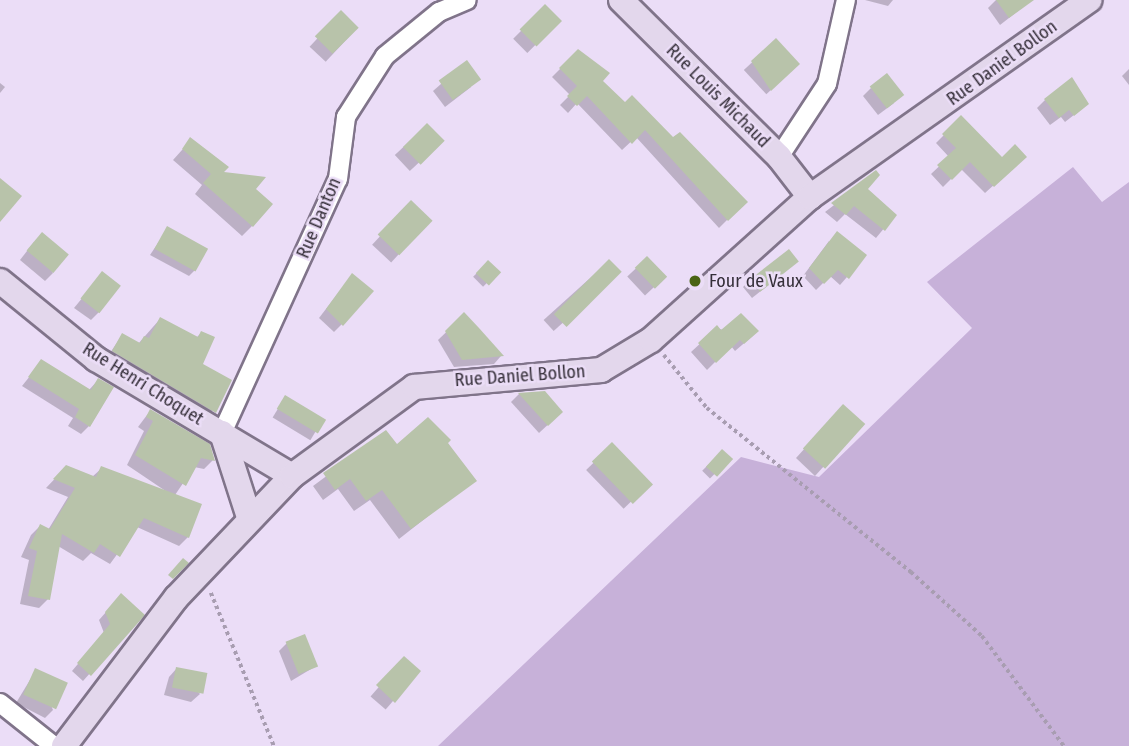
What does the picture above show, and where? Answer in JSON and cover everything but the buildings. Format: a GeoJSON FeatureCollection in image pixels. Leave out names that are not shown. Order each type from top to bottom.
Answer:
{"type":"FeatureCollection","features":[{"type":"Feature","properties":{"kind":"street","name":"Rue Danton"},"geometry":{"type":"LineString","coordinates":[[222,433],[338,179],[345,117],[386,56],[439,12],[467,0]]}},
{"type":"Feature","properties":{"kind":"street","name":"Rue Louis Michaud"},"geometry":{"type":"LineString","coordinates":[[621,0],[779,157],[810,197]]}},
{"type":"Feature","properties":{"kind":"street"},"geometry":{"type":"LineString","coordinates":[[779,157],[827,84],[846,0]]}},
{"type":"Feature","properties":{"kind":"street","name":"Rue Daniel Bollon"},"geometry":{"type":"LineString","coordinates":[[64,746],[202,570],[249,517],[292,475],[414,387],[601,370],[651,340],[810,197],[1089,0]]}},
{"type":"Feature","properties":{"kind":"street","name":"Rue Henri Choquet"},"geometry":{"type":"LineString","coordinates":[[0,281],[96,359],[292,475]]}},
{"type":"Feature","properties":{"kind":"street","name":"Rue Henri Choquet"},"geometry":{"type":"LineString","coordinates":[[222,433],[249,517]]}},
{"type":"Feature","properties":{"kind":"street"},"geometry":{"type":"LineString","coordinates":[[0,703],[54,746]]}},
{"type":"Feature","properties":{"kind":"path"},"geometry":{"type":"LineString","coordinates":[[651,340],[707,408],[911,572],[982,636],[1064,746]]}},
{"type":"Feature","properties":{"kind":"path"},"geometry":{"type":"LineString","coordinates":[[202,570],[274,746]]}},
{"type":"Feature","properties":{"kind":"shaded area"},"geometry":{"type":"Polygon","coordinates":[[[1073,167],[1102,202],[1129,182],[1129,746],[438,746],[741,457],[819,477],[972,328],[927,282],[1073,167]]]}},
{"type":"Feature","properties":{"kind":"place","name":"Four de Vaux"},"geometry":{"type":"Point","coordinates":[695,281]}}]}
